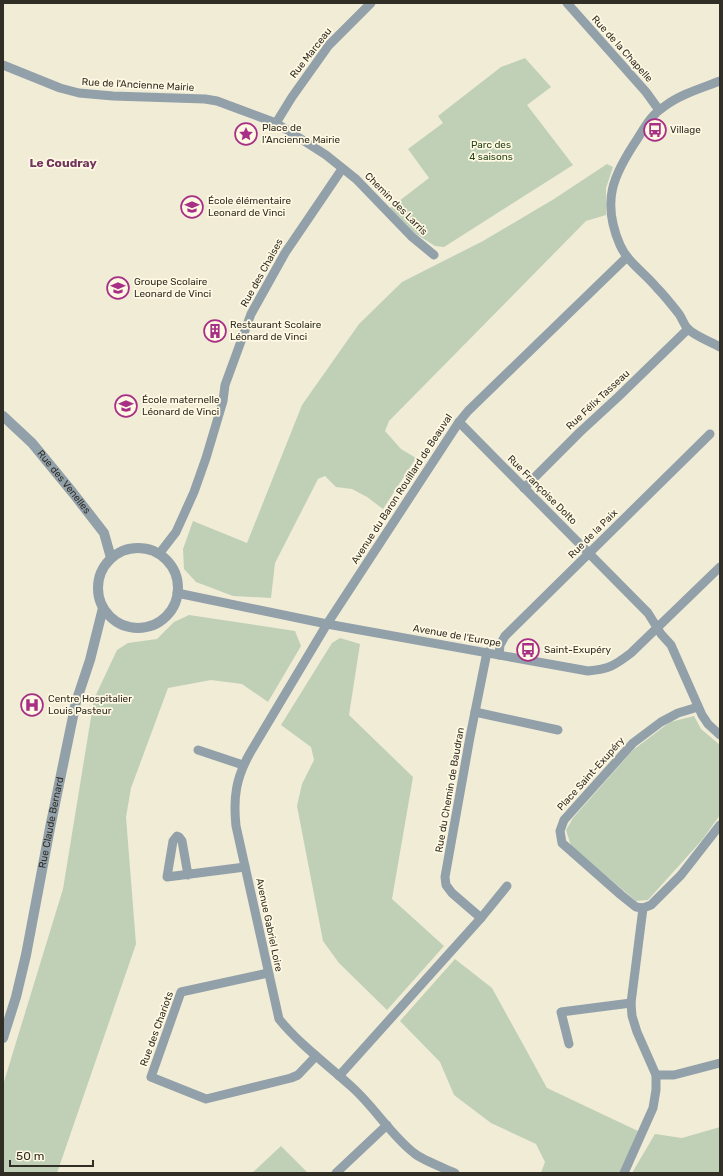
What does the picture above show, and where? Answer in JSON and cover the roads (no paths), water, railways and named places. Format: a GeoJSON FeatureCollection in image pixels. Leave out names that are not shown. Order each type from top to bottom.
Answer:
{"type":"FeatureCollection","features":[{"type":"Feature","properties":{"kind":"street","name":"Rue Marceau"},"geometry":{"type":"LineString","coordinates":[[276,123],[292,97],[329,46],[371,3]]}},
{"type":"Feature","properties":{"kind":"street","name":"Rue de la Chapelle"},"geometry":{"type":"LineString","coordinates":[[566,3],[646,92],[659,110]]}},
{"type":"Feature","properties":{"kind":"street","name":"Rue de l'Ancienne Mairie"},"geometry":{"type":"LineString","coordinates":[[3,65],[60,88],[79,93],[113,96],[205,99],[276,123]]}},
{"type":"Feature","properties":{"kind":"street"},"geometry":{"type":"LineString","coordinates":[[720,81],[682,96],[665,105],[652,115],[626,155],[613,183],[610,200],[611,216],[620,246],[630,262],[643,273],[667,299],[679,314],[688,329],[720,347]]}},
{"type":"Feature","properties":{"kind":"street"},"geometry":{"type":"LineString","coordinates":[[276,123],[326,155],[342,169]]}},
{"type":"Feature","properties":{"kind":"street","name":"Chemin des Larris"},"geometry":{"type":"LineString","coordinates":[[342,169],[356,179],[411,236],[434,255]]}},
{"type":"Feature","properties":{"kind":"street","name":"Rue des Chaises"},"geometry":{"type":"LineString","coordinates":[[159,554],[176,532],[194,492],[206,458],[225,385],[255,307],[285,253],[342,169]]}},
{"type":"Feature","properties":{"kind":"street","name":"Avenue du Baron Rouillard de Beauval"},"geometry":{"type":"LineString","coordinates":[[327,624],[468,410],[627,256]]}},
{"type":"Feature","properties":{"kind":"street","name":"Rue Félix Tasseau"},"geometry":{"type":"LineString","coordinates":[[524,488],[580,432],[618,398],[688,329]]}},
{"type":"Feature","properties":{"kind":"street","name":"Rue des Venelles"},"geometry":{"type":"LineString","coordinates":[[3,416],[32,443],[73,492],[104,533],[111,558]]}},
{"type":"Feature","properties":{"kind":"street","name":"Rue Françoise Dolto"},"geometry":{"type":"LineString","coordinates":[[459,422],[648,613],[670,645],[698,706],[708,724],[720,735]]}},
{"type":"Feature","properties":{"kind":"street","name":"Rue de la Paix"},"geometry":{"type":"LineString","coordinates":[[499,655],[500,645],[505,636],[710,434]]}},
{"type":"Feature","properties":{"kind":"street"},"geometry":{"type":"LineString","coordinates":[[133,548],[147,549],[159,554],[169,563],[176,575],[178,588],[175,603],[167,616],[150,626],[135,628],[124,626],[113,620],[103,608],[98,594],[98,580],[103,568],[111,558],[122,551],[133,548]]}},
{"type":"Feature","properties":{"kind":"street","name":"Avenue de l'Europe"},"geometry":{"type":"LineString","coordinates":[[177,593],[327,624],[588,671],[608,668],[620,662],[720,567]]}},
{"type":"Feature","properties":{"kind":"street","name":"Rue Claude Bernard"},"geometry":{"type":"LineString","coordinates":[[3,1038],[16,997],[26,955],[54,807],[76,702],[90,660],[103,608]]}},
{"type":"Feature","properties":{"kind":"street","name":"Avenue Gabriel Loire"},"geometry":{"type":"LineString","coordinates":[[327,624],[243,765],[235,790],[234,810],[268,973],[279,1019],[293,1035],[371,1106],[404,1144],[415,1154],[455,1173]]}},
{"type":"Feature","properties":{"kind":"street","name":"Rue du Chemin de Baudran"},"geometry":{"type":"LineString","coordinates":[[481,918],[452,892],[446,885],[445,877],[487,652]]}},
{"type":"Feature","properties":{"kind":"street","name":"Place Saint-Exupéry"},"geometry":{"type":"LineString","coordinates":[[643,908],[636,907],[621,895],[562,843],[560,831],[564,820],[632,743],[660,722],[678,713],[698,706]]}},
{"type":"Feature","properties":{"kind":"street"},"geometry":{"type":"LineString","coordinates":[[475,712],[558,730]]}},
{"type":"Feature","properties":{"kind":"street"},"geometry":{"type":"LineString","coordinates":[[198,750],[243,765]]}},
{"type":"Feature","properties":{"kind":"street"},"geometry":{"type":"LineString","coordinates":[[624,1173],[653,1108],[656,1090],[656,1075],[632,1016],[631,1003],[643,908],[651,905],[676,880],[704,847],[720,825]]}},
{"type":"Feature","properties":{"kind":"street"},"geometry":{"type":"LineString","coordinates":[[188,875],[245,867]]}},
{"type":"Feature","properties":{"kind":"street"},"geometry":{"type":"LineString","coordinates":[[339,1076],[481,918],[507,886]]}},
{"type":"Feature","properties":{"kind":"street","name":"Rue des Chariots"},"geometry":{"type":"LineString","coordinates":[[268,973],[181,992],[151,1077],[206,1099],[291,1078],[298,1075],[316,1056]]}},
{"type":"Feature","properties":{"kind":"street"},"geometry":{"type":"LineString","coordinates":[[570,1044],[561,1012],[631,1003]]}},
{"type":"Feature","properties":{"kind":"street"},"geometry":{"type":"LineString","coordinates":[[656,1075],[674,1075],[720,1063]]}},
{"type":"Feature","properties":{"kind":"street"},"geometry":{"type":"LineString","coordinates":[[336,1173],[387,1125]]}},
{"type":"Feature","properties":{"kind":"place","name":"Village"},"geometry":{"type":"Point","coordinates":[655,130]}},
{"type":"Feature","properties":{"kind":"place","name":"Place de l'Ancienne Mairie"},"geometry":{"type":"Point","coordinates":[246,134]}},
{"type":"Feature","properties":{"kind":"place","name":"École élémentaire Leonard de Vinci"},"geometry":{"type":"Point","coordinates":[192,207]}},
{"type":"Feature","properties":{"kind":"place","name":"Groupe Scolaire Leonard de Vinci"},"geometry":{"type":"Point","coordinates":[118,288]}},
{"type":"Feature","properties":{"kind":"place","name":"Restaurant Scolaire Léonard de Vinci"},"geometry":{"type":"Point","coordinates":[215,331]}},
{"type":"Feature","properties":{"kind":"place","name":"École maternelle Léonard de Vinci"},"geometry":{"type":"Point","coordinates":[126,406]}},
{"type":"Feature","properties":{"kind":"place","name":"Saint-Exupéry"},"geometry":{"type":"Point","coordinates":[528,650]}},
{"type":"Feature","properties":{"kind":"place","name":"Centre Hospitalier Louis Pasteur"},"geometry":{"type":"Point","coordinates":[32,705]}},
{"type":"Feature","properties":{"kind":"district","name":"Le Coudray"},"geometry":{"type":"Point","coordinates":[63,163]}},
{"type":"Feature","properties":{"kind":"park label","name":"Parc des 4 saisons"},"geometry":{"type":"Point","coordinates":[491,150]}}]}
